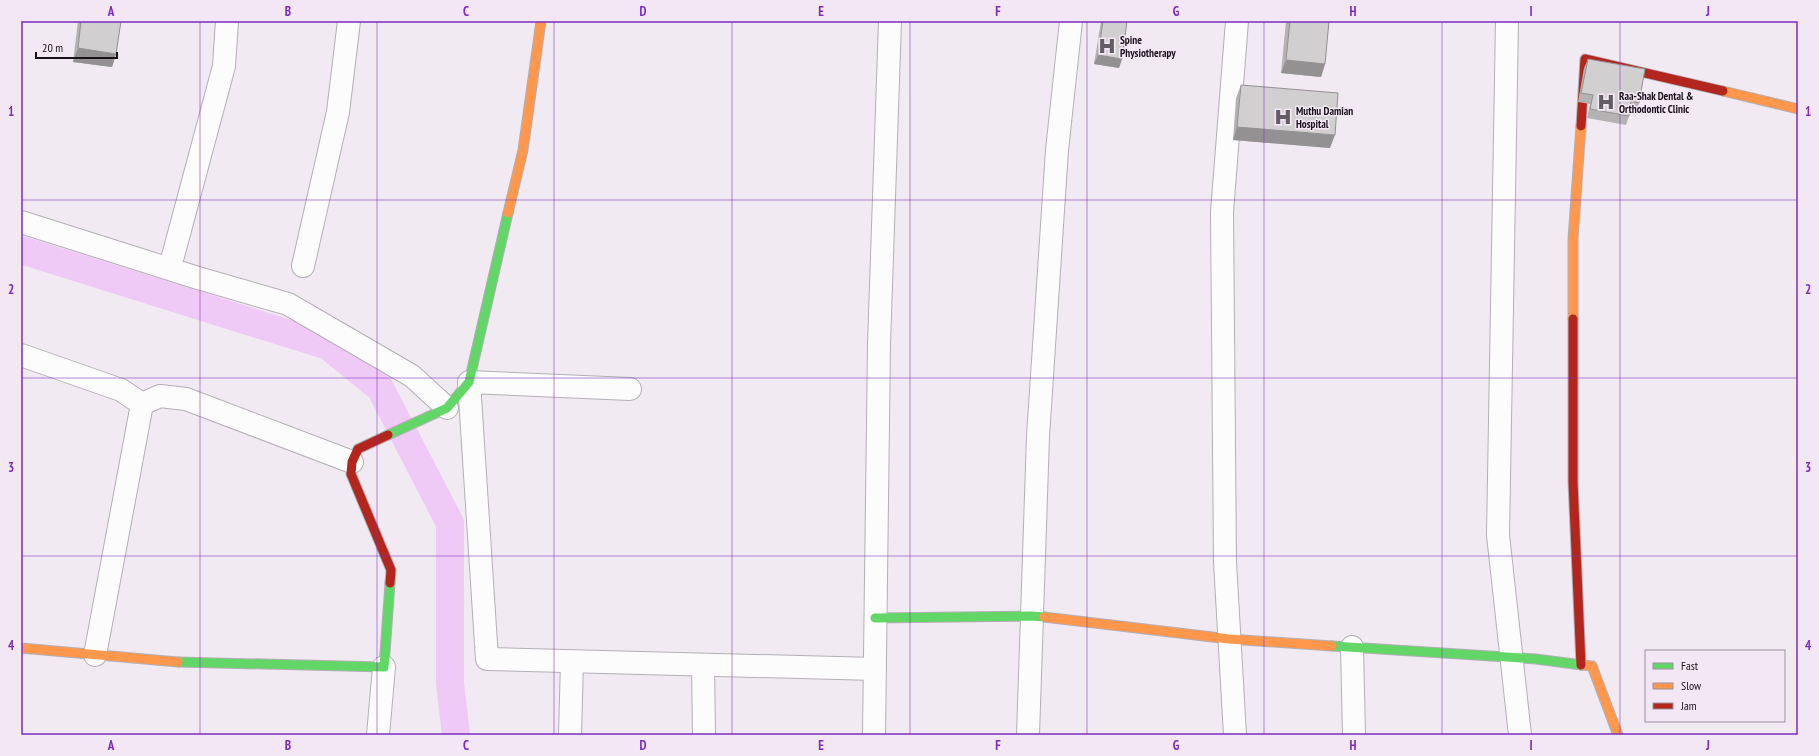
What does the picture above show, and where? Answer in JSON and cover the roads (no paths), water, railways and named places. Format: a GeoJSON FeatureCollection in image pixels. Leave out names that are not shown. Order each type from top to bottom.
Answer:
{"type":"FeatureCollection","features":[{"type":"Feature","properties":{"kind":"street"},"geometry":{"type":"LineString","coordinates":[[173,256],[224,66],[227,21]]}},
{"type":"Feature","properties":{"kind":"street"},"geometry":{"type":"LineString","coordinates":[[303,266],[338,112],[349,21]]}},
{"type":"Feature","properties":{"kind":"street"},"geometry":{"type":"LineString","coordinates":[[541,21],[524,150],[469,382],[487,659],[875,669]]}},
{"type":"Feature","properties":{"kind":"street"},"geometry":{"type":"LineString","coordinates":[[874,735],[879,344],[890,21]]}},
{"type":"Feature","properties":{"kind":"street"},"geometry":{"type":"LineString","coordinates":[[1028,735],[1040,412],[1057,150],[1071,21]]}},
{"type":"Feature","properties":{"kind":"street"},"geometry":{"type":"LineString","coordinates":[[1235,735],[1225,562],[1222,212],[1237,21]]}},
{"type":"Feature","properties":{"kind":"street"},"geometry":{"type":"LineString","coordinates":[[1507,21],[1498,535],[1510,657],[1520,735]]}},
{"type":"Feature","properties":{"kind":"street"},"geometry":{"type":"LineString","coordinates":[[1581,665],[1573,482],[1573,239],[1585,59],[1798,109]]}},
{"type":"Feature","properties":{"kind":"street"},"geometry":{"type":"LineString","coordinates":[[21,222],[198,278],[288,304],[412,376],[446,408]]}},
{"type":"Feature","properties":{"kind":"street"},"geometry":{"type":"LineString","coordinates":[[21,355],[121,390],[142,404]]}},
{"type":"Feature","properties":{"kind":"street"},"geometry":{"type":"LineString","coordinates":[[469,382],[630,389]]}},
{"type":"Feature","properties":{"kind":"street"},"geometry":{"type":"LineString","coordinates":[[142,404],[160,396],[186,399],[355,456],[446,408],[462,392],[469,382]]}},
{"type":"Feature","properties":{"kind":"street"},"geometry":{"type":"LineString","coordinates":[[95,655],[142,404]]}},
{"type":"Feature","properties":{"kind":"street"},"geometry":{"type":"LineString","coordinates":[[355,456],[351,474],[391,570],[378,735]]}},
{"type":"Feature","properties":{"kind":"street"},"geometry":{"type":"LineString","coordinates":[[875,618],[1032,616],[1229,639],[1510,657],[1592,666],[1618,735]]}},
{"type":"Feature","properties":{"kind":"street"},"geometry":{"type":"LineString","coordinates":[[1352,647],[1354,735]]}},
{"type":"Feature","properties":{"kind":"street"},"geometry":{"type":"LineString","coordinates":[[21,648],[160,662],[384,667]]}},
{"type":"Feature","properties":{"kind":"street"},"geometry":{"type":"LineString","coordinates":[[570,735],[572,662]]}},
{"type":"Feature","properties":{"kind":"street"},"geometry":{"type":"LineString","coordinates":[[703,665],[704,735]]}},
{"type":"Feature","properties":{"kind":"waterway"},"geometry":{"type":"LineString","coordinates":[[21,250],[328,346],[380,388],[450,523],[450,683],[456,735]]}},
{"type":"Feature","properties":{"kind":"place","name":"Spine Physiotherapy"},"geometry":{"type":"Point","coordinates":[1107,46]}},
{"type":"Feature","properties":{"kind":"place","name":"Raa-Shak Dental & Orthodontic Clinic"},"geometry":{"type":"Point","coordinates":[1606,102]}},
{"type":"Feature","properties":{"kind":"place","name":"Muthu Damian Hospital"},"geometry":{"type":"Point","coordinates":[1283,117]}}]}
